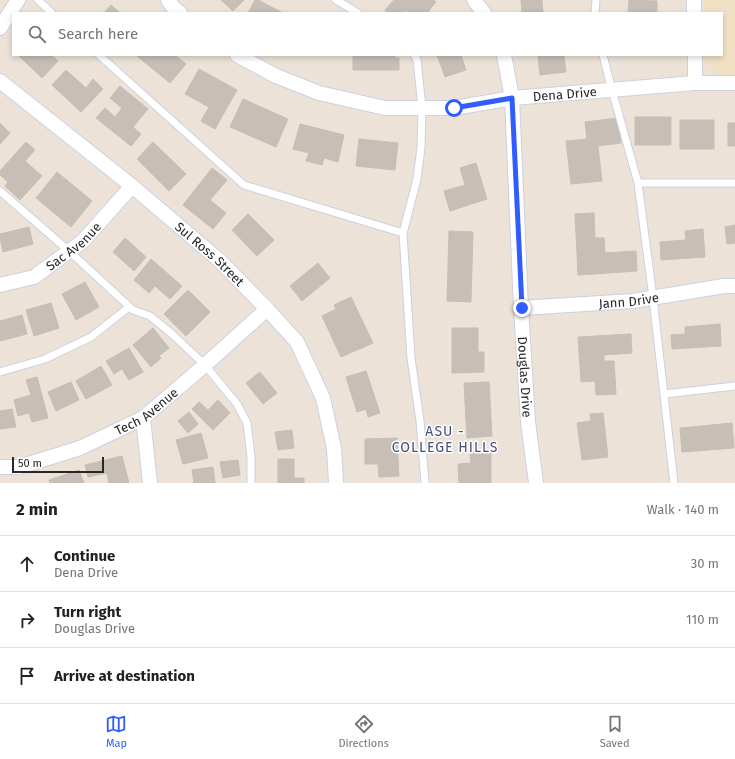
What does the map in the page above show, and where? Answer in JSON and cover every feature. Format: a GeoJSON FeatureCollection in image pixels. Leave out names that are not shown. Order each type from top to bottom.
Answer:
{"type":"FeatureCollection","features":[{"type":"Feature","properties":{"kind":"street"},"geometry":{"type":"LineString","coordinates":[[0,28],[18,0]]}},
{"type":"Feature","properties":{"kind":"street"},"geometry":{"type":"LineString","coordinates":[[168,0],[179,12]]}},
{"type":"Feature","properties":{"kind":"street"},"geometry":{"type":"LineString","coordinates":[[474,0],[483,12]]}},
{"type":"Feature","properties":{"kind":"street"},"geometry":{"type":"LineString","coordinates":[[694,0],[694,12]]}},
{"type":"Feature","properties":{"kind":"street","name":"Dena Drive"},"geometry":{"type":"LineString","coordinates":[[239,56],[276,76],[319,93],[385,108],[454,108],[512,98],[695,82],[735,83]]}},
{"type":"Feature","properties":{"kind":"street","name":"Douglas Drive"},"geometry":{"type":"LineString","coordinates":[[504,56],[512,98],[528,422],[536,483]]}},
{"type":"Feature","properties":{"kind":"street"},"geometry":{"type":"LineString","coordinates":[[695,56],[695,82]]}},
{"type":"Feature","properties":{"kind":"street","name":"Sul Ross Street"},"geometry":{"type":"LineString","coordinates":[[0,81],[132,186],[218,260],[267,309],[297,342],[323,398],[334,448],[336,483]]}},
{"type":"Feature","properties":{"kind":"street","name":"Sac Avenue"},"geometry":{"type":"LineString","coordinates":[[0,285],[34,277],[83,241],[132,186]]}},
{"type":"Feature","properties":{"kind":"street","name":"Jann Drive"},"geometry":{"type":"LineString","coordinates":[[522,308],[633,301],[724,286],[735,286]]}},
{"type":"Feature","properties":{"kind":"street","name":"Tech Avenue"},"geometry":{"type":"LineString","coordinates":[[0,467],[19,467],[80,448],[143,418],[267,309]]}},
{"type":"Feature","properties":{"kind":"street"},"geometry":{"type":"LineString","coordinates":[[143,418],[150,483]]}},
{"type":"Feature","properties":{"kind":"lane"},"geometry":{"type":"LineString","coordinates":[[38,0],[51,12]]}},
{"type":"Feature","properties":{"kind":"lane"},"geometry":{"type":"LineString","coordinates":[[336,0],[356,12]]}},
{"type":"Feature","properties":{"kind":"lane"},"geometry":{"type":"LineString","coordinates":[[596,0],[596,12]]}},
{"type":"Feature","properties":{"kind":"lane"},"geometry":{"type":"LineString","coordinates":[[100,56],[244,185],[403,233]]}},
{"type":"Feature","properties":{"kind":"lane"},"geometry":{"type":"LineString","coordinates":[[415,56],[417,59],[422,108],[421,148],[418,179],[403,233],[411,358],[420,421],[425,483]]}},
{"type":"Feature","properties":{"kind":"lane"},"geometry":{"type":"LineString","coordinates":[[603,56],[638,183],[674,483]]}},
{"type":"Feature","properties":{"kind":"lane"},"geometry":{"type":"LineString","coordinates":[[638,183],[735,183]]}},
{"type":"Feature","properties":{"kind":"lane"},"geometry":{"type":"LineString","coordinates":[[0,191],[69,251],[129,307],[150,316],[205,365],[237,404],[247,423],[251,457],[251,483]]}},
{"type":"Feature","properties":{"kind":"lane"},"geometry":{"type":"LineString","coordinates":[[0,372],[45,360],[91,337],[129,307]]}},
{"type":"Feature","properties":{"kind":"lane"},"geometry":{"type":"LineString","coordinates":[[664,394],[735,386]]}},
{"type":"Feature","properties":{"kind":"shaded area"},"geometry":{"type":"Polygon","coordinates":[[[704,0],[735,0],[735,76],[727,76],[717,73],[711,69],[704,57],[723,56],[723,12],[704,12],[704,0]]]}},
{"type":"Feature","properties":{"kind":"building"},"geometry":{"type":"Polygon","coordinates":[[[221,0],[244,0],[233,11],[221,0]]]}},
{"type":"Feature","properties":{"kind":"building"},"geometry":{"type":"Polygon","coordinates":[[[255,0],[258,0],[281,12],[249,12],[255,0]]]}},
{"type":"Feature","properties":{"kind":"building"},"geometry":{"type":"Polygon","coordinates":[[[394,0],[434,0],[436,2],[428,12],[409,12],[406,10],[405,12],[387,12],[385,10],[394,0]]]}},
{"type":"Feature","properties":{"kind":"building"},"geometry":{"type":"Polygon","coordinates":[[[521,0],[542,0],[543,12],[522,12],[521,0]]]}},
{"type":"Feature","properties":{"kind":"building"},"geometry":{"type":"Polygon","coordinates":[[[629,0],[657,1],[657,12],[628,12],[629,0]]]}},
{"type":"Feature","properties":{"kind":"building"},"geometry":{"type":"Polygon","coordinates":[[[111,5],[119,12],[105,12],[111,5]]]}},
{"type":"Feature","properties":{"kind":"building"},"geometry":{"type":"Polygon","coordinates":[[[19,56],[52,56],[58,61],[42,78],[19,56]]]}},
{"type":"Feature","properties":{"kind":"building"},"geometry":{"type":"Polygon","coordinates":[[[137,56],[176,56],[186,64],[170,83],[137,56]]]}},
{"type":"Feature","properties":{"kind":"building"},"geometry":{"type":"Polygon","coordinates":[[[353,56],[395,56],[395,58],[399,58],[399,70],[353,70],[353,56]]]}},
{"type":"Feature","properties":{"kind":"building"},"geometry":{"type":"Polygon","coordinates":[[[437,56],[461,56],[466,70],[445,77],[437,56]]]}},
{"type":"Feature","properties":{"kind":"building"},"geometry":{"type":"Polygon","coordinates":[[[538,56],[564,56],[566,72],[540,75],[538,56]]]}},
{"type":"Feature","properties":{"kind":"building"},"geometry":{"type":"Polygon","coordinates":[[[199,69],[237,90],[215,129],[201,121],[209,107],[185,94],[199,69]]]}},
{"type":"Feature","properties":{"kind":"building"},"geometry":{"type":"Polygon","coordinates":[[[66,70],[86,88],[93,79],[103,89],[81,112],[52,85],[66,70]]]}},
{"type":"Feature","properties":{"kind":"building"},"geometry":{"type":"Polygon","coordinates":[[[120,86],[148,109],[133,127],[141,134],[131,146],[96,118],[105,108],[115,117],[122,108],[110,98],[120,86]]]}},
{"type":"Feature","properties":{"kind":"building"},"geometry":{"type":"Polygon","coordinates":[[[243,99],[288,119],[276,147],[230,127],[243,99]]]}},
{"type":"Feature","properties":{"kind":"building"},"geometry":{"type":"Polygon","coordinates":[[[635,117],[671,117],[671,145],[635,145],[635,117]]]}},
{"type":"Feature","properties":{"kind":"building"},"geometry":{"type":"Polygon","coordinates":[[[618,118],[621,143],[598,146],[602,181],[571,184],[566,141],[587,139],[585,122],[618,118]]]}},
{"type":"Feature","properties":{"kind":"building"},"geometry":{"type":"Polygon","coordinates":[[[680,120],[714,120],[714,149],[680,149],[680,120]]]}},
{"type":"Feature","properties":{"kind":"building"},"geometry":{"type":"Polygon","coordinates":[[[0,123],[10,133],[0,144],[0,123]]]}},
{"type":"Feature","properties":{"kind":"building"},"geometry":{"type":"Polygon","coordinates":[[[728,123],[735,123],[735,146],[728,146],[728,123]]]}},
{"type":"Feature","properties":{"kind":"building"},"geometry":{"type":"Polygon","coordinates":[[[300,124],[344,135],[338,162],[324,158],[322,165],[306,161],[309,153],[293,149],[300,124]]]}},
{"type":"Feature","properties":{"kind":"building"},"geometry":{"type":"Polygon","coordinates":[[[359,139],[398,143],[395,170],[356,166],[359,139]]]}},
{"type":"Feature","properties":{"kind":"building"},"geometry":{"type":"Polygon","coordinates":[[[26,142],[35,150],[25,161],[42,176],[20,200],[5,186],[8,182],[0,175],[0,171],[26,142]]]}},
{"type":"Feature","properties":{"kind":"building"},"geometry":{"type":"Polygon","coordinates":[[[153,142],[186,174],[169,191],[137,159],[153,142]]]}},
{"type":"Feature","properties":{"kind":"building"},"geometry":{"type":"Polygon","coordinates":[[[476,163],[487,199],[450,211],[444,191],[465,185],[460,168],[476,163]]]}},
{"type":"Feature","properties":{"kind":"building"},"geometry":{"type":"Polygon","coordinates":[[[212,168],[227,180],[210,200],[226,213],[213,229],[183,205],[212,168]]]}},
{"type":"Feature","properties":{"kind":"building"},"geometry":{"type":"Polygon","coordinates":[[[57,172],[92,201],[71,227],[36,198],[57,172]]]}},
{"type":"Feature","properties":{"kind":"building"},"geometry":{"type":"Polygon","coordinates":[[[594,213],[595,238],[604,238],[605,253],[636,251],[637,271],[578,275],[575,214],[594,213]]]}},
{"type":"Feature","properties":{"kind":"building"},"geometry":{"type":"Polygon","coordinates":[[[248,214],[274,240],[257,256],[232,230],[248,214]]]}},
{"type":"Feature","properties":{"kind":"building"},"geometry":{"type":"Polygon","coordinates":[[[735,225],[735,243],[727,244],[725,227],[735,225]]]}},
{"type":"Feature","properties":{"kind":"building"},"geometry":{"type":"Polygon","coordinates":[[[29,227],[33,244],[3,252],[0,234],[29,227]]]}},
{"type":"Feature","properties":{"kind":"building"},"geometry":{"type":"Polygon","coordinates":[[[703,229],[705,257],[661,260],[660,242],[686,240],[685,231],[703,229]]]}},
{"type":"Feature","properties":{"kind":"building"},"geometry":{"type":"Polygon","coordinates":[[[449,231],[473,232],[471,302],[447,301],[449,231]]]}},
{"type":"Feature","properties":{"kind":"building"},"geometry":{"type":"Polygon","coordinates":[[[125,238],[146,257],[134,271],[113,252],[125,238]]]}},
{"type":"Feature","properties":{"kind":"building"},"geometry":{"type":"Polygon","coordinates":[[[151,259],[182,286],[170,299],[155,286],[149,293],[134,280],[151,259]]]}},
{"type":"Feature","properties":{"kind":"building"},"geometry":{"type":"Polygon","coordinates":[[[318,263],[330,278],[302,301],[290,286],[318,263]]]}},
{"type":"Feature","properties":{"kind":"building"},"geometry":{"type":"Polygon","coordinates":[[[85,282],[99,307],[76,320],[62,294],[85,282]]]}},
{"type":"Feature","properties":{"kind":"building"},"geometry":{"type":"Polygon","coordinates":[[[188,290],[210,312],[186,336],[164,314],[188,290]]]}},
{"type":"Feature","properties":{"kind":"building"},"geometry":{"type":"Polygon","coordinates":[[[351,297],[373,343],[341,357],[322,316],[336,309],[334,305],[351,297]]]}},
{"type":"Feature","properties":{"kind":"building"},"geometry":{"type":"Polygon","coordinates":[[[51,303],[59,328],[34,336],[26,310],[51,303]]]}},
{"type":"Feature","properties":{"kind":"building"},"geometry":{"type":"Polygon","coordinates":[[[22,315],[27,334],[0,341],[0,321],[22,315]]]}},
{"type":"Feature","properties":{"kind":"building"},"geometry":{"type":"Polygon","coordinates":[[[720,324],[721,346],[672,349],[671,335],[685,334],[685,327],[720,324]]]}},
{"type":"Feature","properties":{"kind":"building"},"geometry":{"type":"Polygon","coordinates":[[[153,328],[169,348],[159,356],[161,358],[151,367],[133,345],[153,328]]]}},
{"type":"Feature","properties":{"kind":"building"},"geometry":{"type":"Polygon","coordinates":[[[452,328],[478,328],[478,352],[484,352],[484,372],[452,373],[452,328]]]}},
{"type":"Feature","properties":{"kind":"building"},"geometry":{"type":"Polygon","coordinates":[[[631,334],[632,353],[604,355],[604,361],[614,361],[616,394],[596,395],[595,381],[581,382],[578,337],[631,334]]]}},
{"type":"Feature","properties":{"kind":"building"},"geometry":{"type":"Polygon","coordinates":[[[129,348],[143,372],[129,380],[122,369],[114,374],[106,361],[129,348]]]}},
{"type":"Feature","properties":{"kind":"building"},"geometry":{"type":"Polygon","coordinates":[[[101,366],[112,385],[86,399],[76,381],[101,366]]]}},
{"type":"Feature","properties":{"kind":"building"},"geometry":{"type":"Polygon","coordinates":[[[366,371],[380,413],[368,417],[366,409],[357,412],[346,377],[366,371]]]}},
{"type":"Feature","properties":{"kind":"building"},"geometry":{"type":"Polygon","coordinates":[[[260,372],[277,393],[263,404],[246,383],[260,372]]]}},
{"type":"Feature","properties":{"kind":"building"},"geometry":{"type":"Polygon","coordinates":[[[37,377],[48,418],[32,422],[29,413],[18,416],[14,400],[31,395],[26,380],[37,377]]]}},
{"type":"Feature","properties":{"kind":"building"},"geometry":{"type":"Polygon","coordinates":[[[71,382],[79,400],[56,411],[48,392],[71,382]]]}},
{"type":"Feature","properties":{"kind":"building"},"geometry":{"type":"Polygon","coordinates":[[[489,382],[492,436],[467,438],[464,383],[489,382]]]}},
{"type":"Feature","properties":{"kind":"building"},"geometry":{"type":"Polygon","coordinates":[[[218,400],[230,413],[213,430],[192,409],[199,402],[208,410],[218,400]]]}},
{"type":"Feature","properties":{"kind":"building"},"geometry":{"type":"Polygon","coordinates":[[[12,409],[16,427],[0,429],[0,411],[12,409]]]}},
{"type":"Feature","properties":{"kind":"building"},"geometry":{"type":"Polygon","coordinates":[[[189,412],[198,424],[188,433],[178,421],[189,412]]]}},
{"type":"Feature","properties":{"kind":"building"},"geometry":{"type":"Polygon","coordinates":[[[603,413],[608,457],[582,460],[577,423],[591,421],[590,414],[603,413]]]}},
{"type":"Feature","properties":{"kind":"building"},"geometry":{"type":"Polygon","coordinates":[[[732,423],[734,448],[682,452],[680,428],[732,423]]]}},
{"type":"Feature","properties":{"kind":"building"},"geometry":{"type":"Polygon","coordinates":[[[292,430],[294,448],[278,450],[275,432],[292,430]]]}},
{"type":"Feature","properties":{"kind":"building"},"geometry":{"type":"Polygon","coordinates":[[[201,433],[208,458],[183,464],[176,440],[201,433]]]}},
{"type":"Feature","properties":{"kind":"building"},"geometry":{"type":"Polygon","coordinates":[[[397,438],[399,476],[379,477],[378,464],[365,464],[365,439],[397,438]]]}},
{"type":"Feature","properties":{"kind":"building"},"geometry":{"type":"Polygon","coordinates":[[[470,452],[491,452],[491,483],[459,483],[458,464],[471,463],[470,452]]]}},
{"type":"Feature","properties":{"kind":"building"},"geometry":{"type":"Polygon","coordinates":[[[122,456],[129,483],[109,483],[107,473],[88,477],[85,465],[122,456]]]}},
{"type":"Feature","properties":{"kind":"building"},"geometry":{"type":"Polygon","coordinates":[[[278,459],[294,459],[294,478],[304,478],[304,483],[278,483],[278,459]]]}},
{"type":"Feature","properties":{"kind":"building"},"geometry":{"type":"Polygon","coordinates":[[[238,460],[240,475],[223,478],[220,462],[238,460]]]}},
{"type":"Feature","properties":{"kind":"building"},"geometry":{"type":"Polygon","coordinates":[[[213,467],[215,483],[194,483],[192,470],[213,467]]]}},
{"type":"Feature","properties":{"kind":"building"},"geometry":{"type":"Polygon","coordinates":[[[79,470],[84,483],[50,483],[49,480],[79,470]]]}},
{"type":"Feature","properties":{"kind":"district","name":"ASU - COLLEGE HILLS"},"geometry":{"type":"Point","coordinates":[445,440]}},
{"type":"Feature","properties":{"kind":"route"},"geometry":{"type":"LineString","coordinates":[[454,108],[512,98],[522,308]]}}]}
